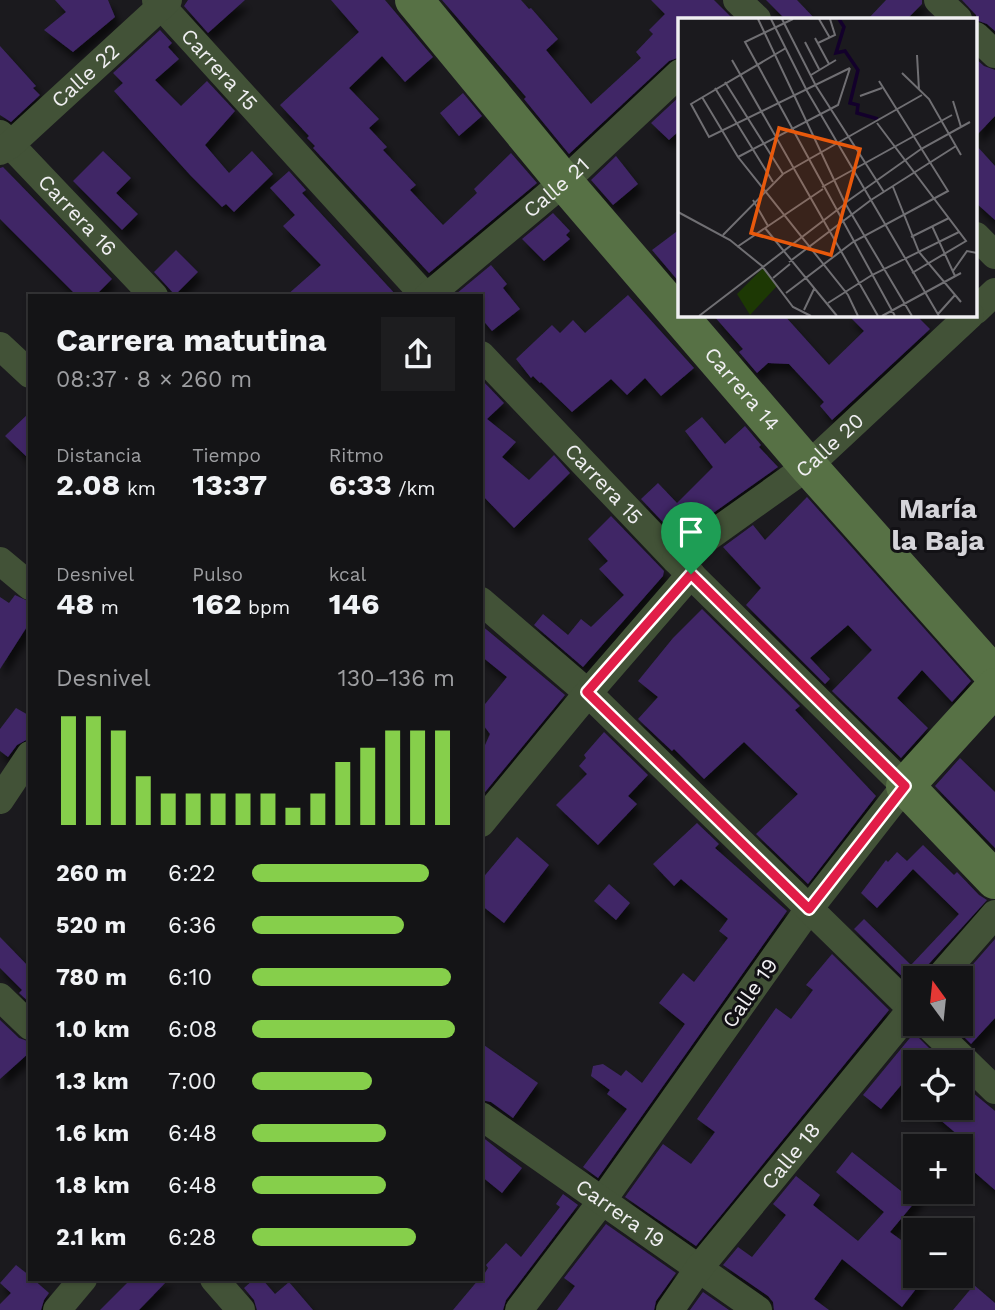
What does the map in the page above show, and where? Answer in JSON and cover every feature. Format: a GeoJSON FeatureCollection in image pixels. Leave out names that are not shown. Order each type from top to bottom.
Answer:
{"type":"FeatureCollection","features":[{"type":"Feature","properties":{"kind":"street","name":"Carrera 14"},"geometry":{"type":"LineString","coordinates":[[414,0],[678,315]]}},
{"type":"Feature","properties":{"kind":"street"},"geometry":{"type":"LineString","coordinates":[[938,0],[957,18]]}},
{"type":"Feature","properties":{"kind":"street","name":"Calle 22"},"geometry":{"type":"LineString","coordinates":[[3,144],[162,2]]}},
{"type":"Feature","properties":{"kind":"street","name":"Carrera 15"},"geometry":{"type":"LineString","coordinates":[[162,2],[425,294]]}},
{"type":"Feature","properties":{"kind":"street"},"geometry":{"type":"LineString","coordinates":[[978,38],[995,54]]}},
{"type":"Feature","properties":{"kind":"street","name":"Calle 21"},"geometry":{"type":"LineString","coordinates":[[429,294],[564,182],[678,74]]}},
{"type":"Feature","properties":{"kind":"street","name":"Carrera 16"},"geometry":{"type":"LineString","coordinates":[[3,144],[152,294]]}},
{"type":"Feature","properties":{"kind":"street"},"geometry":{"type":"LineString","coordinates":[[978,238],[995,255]]}},
{"type":"Feature","properties":{"kind":"street"},"geometry":{"type":"LineString","coordinates":[[978,308],[995,292]]}},
{"type":"Feature","properties":{"kind":"street","name":"Carrera 14"},"geometry":{"type":"LineString","coordinates":[[680,317],[808,466],[993,673]]}},
{"type":"Feature","properties":{"kind":"street","name":"Calle 20"},"geometry":{"type":"LineString","coordinates":[[483,819],[587,692],[684,567],[808,466],[968,317]]}},
{"type":"Feature","properties":{"kind":"street"},"geometry":{"type":"LineString","coordinates":[[0,346],[28,372]]}},
{"type":"Feature","properties":{"kind":"street","name":"Carrera 15"},"geometry":{"type":"LineString","coordinates":[[483,357],[684,567],[905,786],[995,880]]}},
{"type":"Feature","properties":{"kind":"street"},"geometry":{"type":"LineString","coordinates":[[0,561],[28,584]]}},
{"type":"Feature","properties":{"kind":"street"},"geometry":{"type":"LineString","coordinates":[[483,603],[587,692],[903,1000]]}},
{"type":"Feature","properties":{"kind":"street","name":"Calle 19"},"geometry":{"type":"LineString","coordinates":[[519,1310],[602,1201],[809,909],[993,673]]}},
{"type":"Feature","properties":{"kind":"street"},"geometry":{"type":"LineString","coordinates":[[11,785],[28,758]]}},
{"type":"Feature","properties":{"kind":"street"},"geometry":{"type":"LineString","coordinates":[[950,966],[995,914]]}},
{"type":"Feature","properties":{"kind":"street"},"geometry":{"type":"LineString","coordinates":[[0,997],[28,1024]]}},
{"type":"Feature","properties":{"kind":"street","name":"Calle 18"},"geometry":{"type":"LineString","coordinates":[[670,1310],[699,1269],[903,1029]]}},
{"type":"Feature","properties":{"kind":"street"},"geometry":{"type":"LineString","coordinates":[[940,1036],[995,1090]]}},
{"type":"Feature","properties":{"kind":"street","name":"Carrera 19"},"geometry":{"type":"LineString","coordinates":[[483,1117],[758,1310]]}},
{"type":"Feature","properties":{"kind":"street"},"geometry":{"type":"LineString","coordinates":[[57,1310],[81,1281]]}},
{"type":"Feature","properties":{"kind":"street"},"geometry":{"type":"LineString","coordinates":[[216,1281],[241,1310]]}},
{"type":"Feature","properties":{"kind":"building"},"geometry":{"type":"Polygon","coordinates":[[[55,0],[108,0],[115,17],[73,52],[44,30],[66,12],[55,0]]]}},
{"type":"Feature","properties":{"kind":"building"},"geometry":{"type":"Polygon","coordinates":[[[188,0],[245,0],[208,33],[184,6],[188,0]]]}},
{"type":"Feature","properties":{"kind":"building"},"geometry":{"type":"Polygon","coordinates":[[[331,0],[385,0],[433,57],[405,82],[382,56],[349,88],[379,119],[369,128],[387,147],[383,150],[416,185],[410,190],[443,225],[477,193],[474,189],[511,153],[537,183],[429,273],[313,148],[315,146],[307,138],[309,136],[280,105],[359,32],[331,0]]]}},
{"type":"Feature","properties":{"kind":"building"},"geometry":{"type":"Polygon","coordinates":[[[442,0],[521,0],[558,39],[546,50],[591,104],[641,58],[636,52],[653,34],[649,30],[665,14],[651,0],[714,0],[732,18],[678,18],[678,58],[669,61],[569,154],[524,99],[526,97],[442,0]]]}},
{"type":"Feature","properties":{"kind":"building"},"geometry":{"type":"Polygon","coordinates":[[[766,0],[797,0],[814,18],[784,18],[766,0]]]}},
{"type":"Feature","properties":{"kind":"building"},"geometry":{"type":"Polygon","coordinates":[[[886,0],[922,0],[922,4],[908,18],[869,18],[886,0]]]}},
{"type":"Feature","properties":{"kind":"building"},"geometry":{"type":"Polygon","coordinates":[[[962,0],[995,0],[995,31],[978,21],[962,0]]]}},
{"type":"Feature","properties":{"kind":"building"},"geometry":{"type":"Polygon","coordinates":[[[160,30],[172,43],[168,47],[179,59],[155,80],[181,106],[207,81],[235,111],[205,145],[229,173],[252,151],[273,174],[234,212],[226,204],[222,207],[191,176],[114,91],[123,83],[113,73],[160,30]]]}},
{"type":"Feature","properties":{"kind":"building"},"geometry":{"type":"Polygon","coordinates":[[[0,46],[36,86],[33,88],[40,95],[11,122],[0,115],[0,46]]]}},
{"type":"Feature","properties":{"kind":"building"},"geometry":{"type":"Polygon","coordinates":[[[978,61],[995,70],[995,116],[978,134],[978,61]]]}},
{"type":"Feature","properties":{"kind":"building"},"geometry":{"type":"Polygon","coordinates":[[[463,93],[482,116],[459,136],[440,113],[463,93]]]}},
{"type":"Feature","properties":{"kind":"building"},"geometry":{"type":"Polygon","coordinates":[[[678,98],[678,132],[669,140],[651,123],[678,98]]]}},
{"type":"Feature","properties":{"kind":"building"},"geometry":{"type":"Polygon","coordinates":[[[978,147],[995,166],[995,220],[978,205],[978,147]]]}},
{"type":"Feature","properties":{"kind":"building"},"geometry":{"type":"Polygon","coordinates":[[[103,151],[131,178],[116,193],[138,214],[122,230],[73,181],[103,151]]]}},
{"type":"Feature","properties":{"kind":"building"},"geometry":{"type":"Polygon","coordinates":[[[616,156],[638,184],[613,205],[591,180],[616,156]]]}},
{"type":"Feature","properties":{"kind":"building"},"geometry":{"type":"Polygon","coordinates":[[[3,167],[112,279],[97,294],[75,294],[0,219],[0,168],[3,167]]]}},
{"type":"Feature","properties":{"kind":"building"},"geometry":{"type":"Polygon","coordinates":[[[289,171],[306,190],[302,193],[395,294],[288,294],[321,265],[283,226],[295,215],[270,188],[289,171]]]}},
{"type":"Feature","properties":{"kind":"building"},"geometry":{"type":"Polygon","coordinates":[[[553,213],[570,231],[566,235],[570,239],[544,261],[522,239],[553,213]]]}},
{"type":"Feature","properties":{"kind":"building"},"geometry":{"type":"Polygon","coordinates":[[[678,230],[678,281],[652,250],[678,230]]]}},
{"type":"Feature","properties":{"kind":"building"},"geometry":{"type":"Polygon","coordinates":[[[176,250],[198,272],[174,294],[154,272],[176,250]]]}},
{"type":"Feature","properties":{"kind":"building"},"geometry":{"type":"Polygon","coordinates":[[[491,265],[507,284],[503,288],[520,309],[492,331],[483,320],[483,294],[456,294],[491,265]]]}},
{"type":"Feature","properties":{"kind":"building"},"geometry":{"type":"Polygon","coordinates":[[[628,295],[694,368],[661,396],[645,378],[627,395],[611,379],[572,412],[541,382],[533,376],[531,378],[516,359],[552,325],[560,333],[573,320],[585,333],[628,295]]]}},
{"type":"Feature","properties":{"kind":"building"},"geometry":{"type":"Polygon","coordinates":[[[715,317],[786,317],[829,365],[864,331],[850,317],[918,317],[930,329],[832,420],[820,406],[824,402],[789,364],[768,363],[757,373],[739,352],[743,349],[715,317]]]}},
{"type":"Feature","properties":{"kind":"building"},"geometry":{"type":"Polygon","coordinates":[[[483,381],[504,403],[487,419],[516,442],[502,457],[529,480],[554,455],[570,473],[514,528],[483,496],[483,381]]]}},
{"type":"Feature","properties":{"kind":"building"},"geometry":{"type":"Polygon","coordinates":[[[28,414],[28,458],[5,436],[28,414]]]}},
{"type":"Feature","properties":{"kind":"building"},"geometry":{"type":"Polygon","coordinates":[[[702,417],[725,444],[745,426],[761,445],[759,447],[778,467],[678,538],[641,499],[658,483],[677,503],[713,467],[685,431],[702,417]]]}},
{"type":"Feature","properties":{"kind":"building"},"geometry":{"type":"Polygon","coordinates":[[[807,497],[971,681],[952,702],[922,670],[897,698],[928,728],[901,758],[832,691],[872,650],[848,625],[810,658],[830,679],[825,684],[746,605],[761,588],[723,547],[753,525],[765,540],[807,497]]]}},
{"type":"Feature","properties":{"kind":"building"},"geometry":{"type":"Polygon","coordinates":[[[611,516],[664,571],[663,576],[583,667],[534,625],[543,614],[568,635],[581,619],[591,627],[624,595],[599,569],[608,561],[588,539],[611,516]]]}},
{"type":"Feature","properties":{"kind":"building"},"geometry":{"type":"Polygon","coordinates":[[[15,595],[28,601],[28,625],[0,669],[0,597],[9,603],[15,595]]]}},
{"type":"Feature","properties":{"kind":"building"},"geometry":{"type":"Polygon","coordinates":[[[702,609],[800,706],[795,710],[876,796],[808,884],[756,834],[798,794],[744,742],[704,779],[638,719],[658,697],[638,681],[673,638],[702,609]]]}},
{"type":"Feature","properties":{"kind":"building"},"geometry":{"type":"Polygon","coordinates":[[[483,627],[565,695],[483,795],[483,750],[490,734],[483,725],[483,707],[507,677],[483,658],[483,627]]]}},
{"type":"Feature","properties":{"kind":"building"},"geometry":{"type":"Polygon","coordinates":[[[16,708],[28,715],[28,739],[17,745],[8,757],[0,751],[0,729],[16,708]]]}},
{"type":"Feature","properties":{"kind":"building"},"geometry":{"type":"Polygon","coordinates":[[[604,732],[648,775],[628,796],[637,804],[598,845],[556,805],[587,774],[579,766],[586,758],[584,755],[604,732]]]}},
{"type":"Feature","properties":{"kind":"building"},"geometry":{"type":"Polygon","coordinates":[[[960,758],[995,792],[995,848],[935,786],[960,758]]]}},
{"type":"Feature","properties":{"kind":"building"},"geometry":{"type":"Polygon","coordinates":[[[697,823],[719,844],[715,848],[787,911],[598,1178],[583,1167],[627,1109],[607,1094],[610,1090],[591,1076],[593,1066],[603,1064],[621,1076],[626,1070],[642,1083],[685,1024],[659,1003],[683,973],[694,982],[728,938],[719,931],[728,919],[681,879],[674,886],[653,864],[697,823]]]}},
{"type":"Feature","properties":{"kind":"building"},"geometry":{"type":"Polygon","coordinates":[[[517,837],[549,865],[504,923],[483,907],[483,878],[517,837]]]}},
{"type":"Feature","properties":{"kind":"building"},"geometry":{"type":"Polygon","coordinates":[[[923,845],[954,875],[957,872],[987,900],[927,966],[903,966],[903,977],[854,929],[864,919],[911,965],[959,914],[913,869],[877,908],[861,893],[886,860],[888,862],[897,852],[907,861],[923,845]]]}},
{"type":"Feature","properties":{"kind":"building"},"geometry":{"type":"Polygon","coordinates":[[[609,884],[630,903],[616,920],[594,901],[609,884]]]}},
{"type":"Feature","properties":{"kind":"building"},"geometry":{"type":"Polygon","coordinates":[[[0,937],[28,966],[28,1001],[19,993],[22,990],[0,968],[0,937]]]}},
{"type":"Feature","properties":{"kind":"building"},"geometry":{"type":"Polygon","coordinates":[[[995,939],[995,1018],[971,1044],[963,1036],[973,1036],[971,966],[995,939]]]}},
{"type":"Feature","properties":{"kind":"building"},"geometry":{"type":"Polygon","coordinates":[[[832,954],[889,1010],[696,1246],[625,1197],[663,1144],[691,1164],[715,1132],[697,1119],[776,1008],[791,1019],[813,990],[806,985],[832,954]]]}},
{"type":"Feature","properties":{"kind":"building"},"geometry":{"type":"Polygon","coordinates":[[[0,1020],[19,1038],[28,1041],[28,1054],[0,1079],[0,1020]]]}},
{"type":"Feature","properties":{"kind":"building"},"geometry":{"type":"Polygon","coordinates":[[[912,1036],[917,1036],[931,1050],[903,1050],[903,1085],[881,1109],[863,1095],[912,1036]]]}},
{"type":"Feature","properties":{"kind":"building"},"geometry":{"type":"Polygon","coordinates":[[[483,1044],[538,1083],[513,1118],[491,1102],[483,1100],[483,1044]]]}},
{"type":"Feature","properties":{"kind":"building"},"geometry":{"type":"Polygon","coordinates":[[[973,1093],[995,1111],[995,1190],[973,1171],[973,1134],[957,1134],[940,1120],[973,1120],[973,1093]]]}},
{"type":"Feature","properties":{"kind":"building"},"geometry":{"type":"Polygon","coordinates":[[[483,1138],[522,1168],[502,1193],[483,1178],[483,1138]]]}},
{"type":"Feature","properties":{"kind":"building"},"geometry":{"type":"Polygon","coordinates":[[[852,1152],[901,1191],[903,1189],[903,1204],[913,1204],[890,1232],[903,1241],[903,1288],[917,1288],[902,1307],[842,1259],[814,1299],[829,1310],[774,1310],[773,1302],[768,1296],[723,1265],[738,1247],[752,1257],[786,1215],[773,1204],[796,1176],[820,1195],[813,1205],[858,1241],[884,1212],[836,1172],[852,1152]]]}},
{"type":"Feature","properties":{"kind":"building"},"geometry":{"type":"Polygon","coordinates":[[[563,1194],[578,1205],[506,1300],[503,1310],[453,1310],[477,1281],[483,1281],[488,1268],[486,1265],[506,1243],[521,1257],[560,1207],[556,1204],[563,1194]]]}},
{"type":"Feature","properties":{"kind":"building"},"geometry":{"type":"Polygon","coordinates":[[[606,1224],[676,1273],[656,1301],[654,1310],[557,1310],[575,1286],[564,1278],[606,1224]]]}},
{"type":"Feature","properties":{"kind":"building"},"geometry":{"type":"Polygon","coordinates":[[[16,1265],[28,1274],[28,1281],[35,1281],[49,1293],[41,1310],[0,1310],[0,1304],[11,1293],[0,1283],[16,1265]]]}},
{"type":"Feature","properties":{"kind":"building"},"geometry":{"type":"Polygon","coordinates":[[[129,1281],[167,1281],[139,1310],[100,1310],[129,1281]]]}},
{"type":"Feature","properties":{"kind":"building"},"geometry":{"type":"Polygon","coordinates":[[[252,1281],[264,1281],[275,1294],[289,1282],[313,1310],[257,1310],[254,1300],[244,1288],[252,1281]]]}},
{"type":"Feature","properties":{"kind":"building"},"geometry":{"type":"Polygon","coordinates":[[[973,1286],[995,1303],[995,1310],[953,1310],[973,1286]]]}},
{"type":"Feature","properties":{"kind":"building"},"geometry":{"type":"Polygon","coordinates":[[[703,1292],[729,1310],[690,1310],[703,1292]]]}},
{"type":"Feature","properties":{"kind":"district","name":"María la Baja"},"geometry":{"type":"Point","coordinates":[938,524]}},
{"type":"Feature","properties":{"kind":"route"},"geometry":{"type":"LineString","coordinates":[[691,574],[905,786],[809,909],[587,692],[691,574]]}}]}
